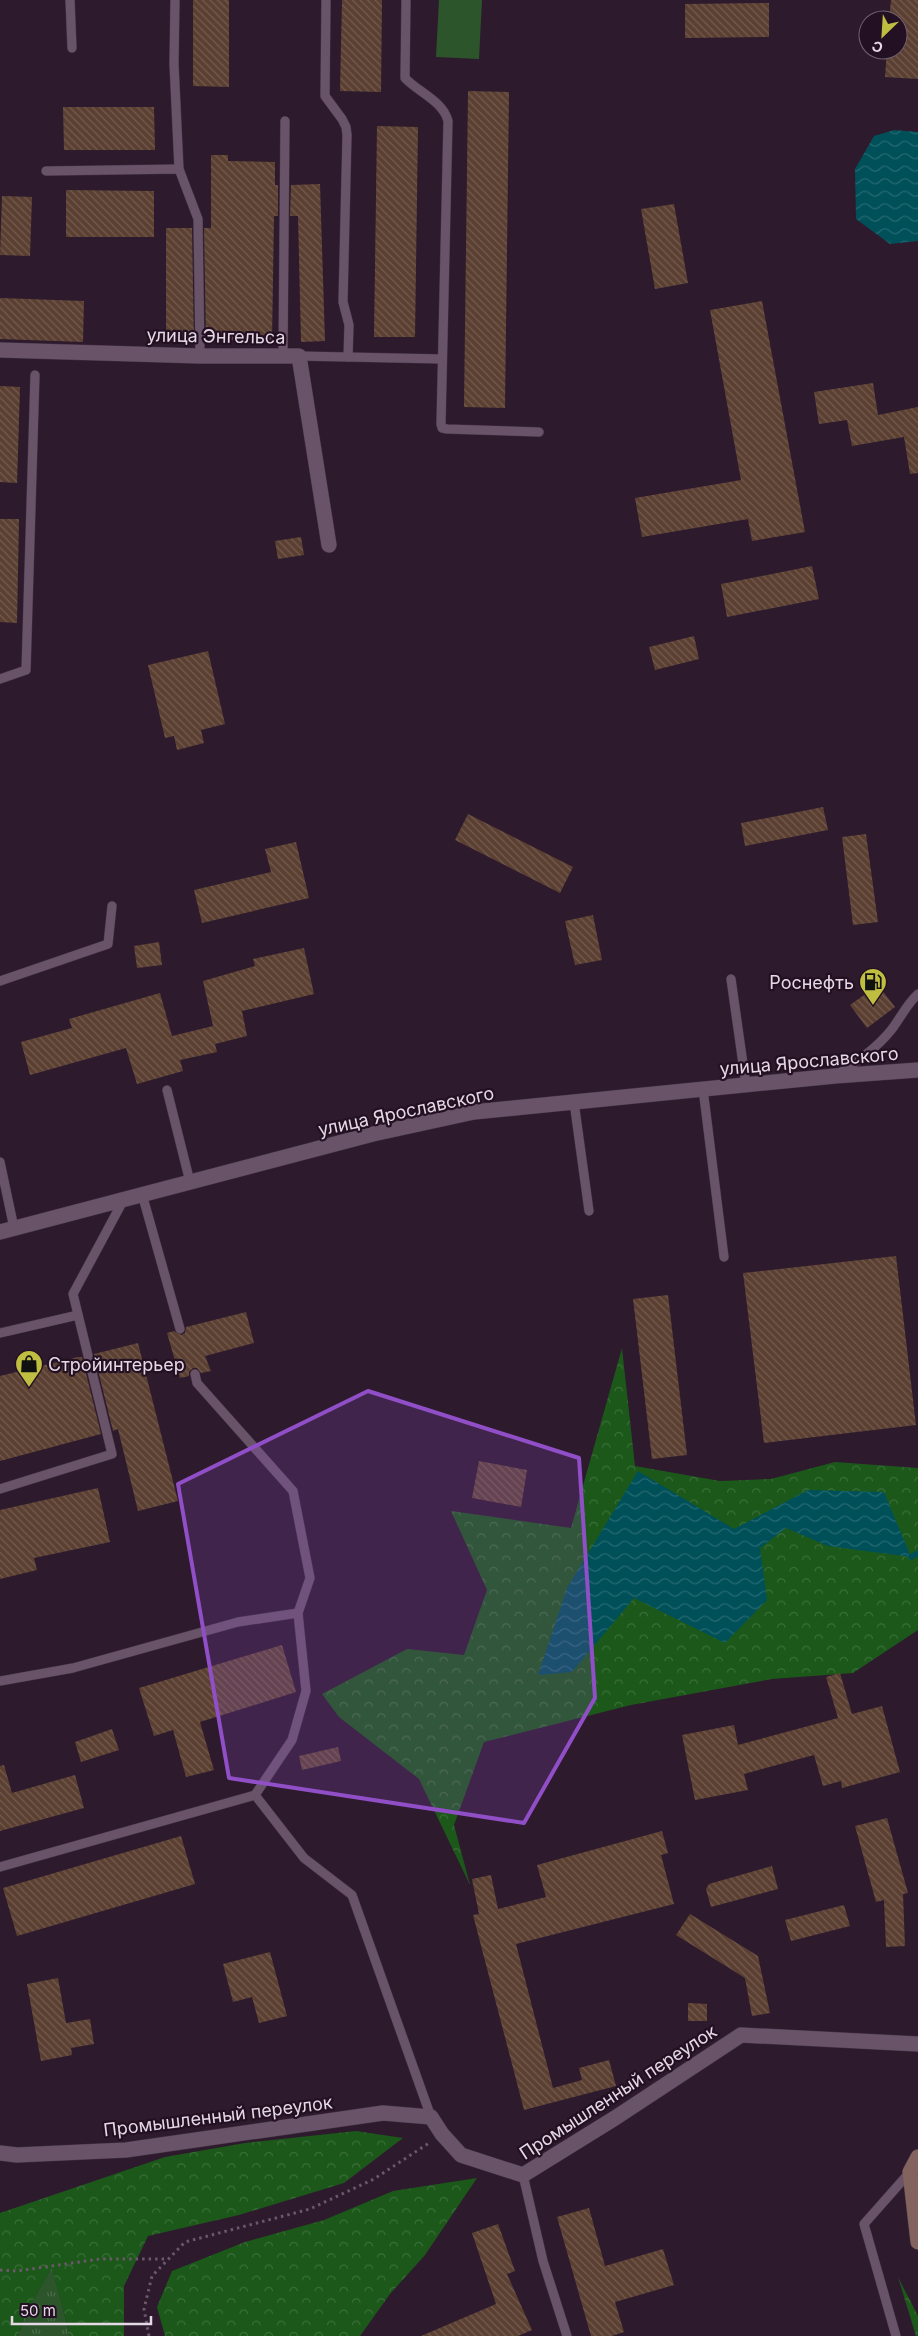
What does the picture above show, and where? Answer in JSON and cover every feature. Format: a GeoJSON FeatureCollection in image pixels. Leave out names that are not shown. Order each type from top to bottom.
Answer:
{"type":"FeatureCollection","features":[{"type":"Feature","properties":{"kind":"main road"},"geometry":{"type":"LineString","coordinates":[[918,2157],[910,2172],[918,2242]]}},
{"type":"Feature","properties":{"kind":"street","name":"улица Энгельса"},"geometry":{"type":"LineString","coordinates":[[0,350],[200,356],[299,356],[329,545]]}},
{"type":"Feature","properties":{"kind":"street","name":"улица Ярославского"},"geometry":{"type":"LineString","coordinates":[[7,1230],[373,1134],[474,1112],[746,1084],[918,1070]]}},
{"type":"Feature","properties":{"kind":"street","name":"Промышленный переулок"},"geometry":{"type":"LineString","coordinates":[[0,2153],[17,2155],[126,2150],[383,2113],[431,2117],[442,2134],[462,2155],[523,2175],[615,2118],[741,2035],[918,2044]]}},
{"type":"Feature","properties":{"kind":"lane"},"geometry":{"type":"LineString","coordinates":[[70,0],[72,48]]}},
{"type":"Feature","properties":{"kind":"lane"},"geometry":{"type":"LineString","coordinates":[[174,0],[174,64],[179,169],[198,219],[200,356]]}},
{"type":"Feature","properties":{"kind":"lane"},"geometry":{"type":"LineString","coordinates":[[326,0],[325,96],[342,119],[347,135],[343,302],[349,325],[348,357]]}},
{"type":"Feature","properties":{"kind":"lane"},"geometry":{"type":"LineString","coordinates":[[406,0],[405,78],[440,107],[446,113],[448,121],[442,428],[539,432]]}},
{"type":"Feature","properties":{"kind":"lane"},"geometry":{"type":"LineString","coordinates":[[283,356],[285,121]]}},
{"type":"Feature","properties":{"kind":"lane"},"geometry":{"type":"LineString","coordinates":[[46,171],[179,169]]}},
{"type":"Feature","properties":{"kind":"lane"},"geometry":{"type":"LineString","coordinates":[[299,356],[442,360]]}},
{"type":"Feature","properties":{"kind":"lane"},"geometry":{"type":"LineString","coordinates":[[0,680],[26,670],[35,375]]}},
{"type":"Feature","properties":{"kind":"lane"},"geometry":{"type":"LineString","coordinates":[[0,981],[108,944],[112,906]]}},
{"type":"Feature","properties":{"kind":"lane"},"geometry":{"type":"LineString","coordinates":[[731,979],[746,1084]]}},
{"type":"Feature","properties":{"kind":"lane"},"geometry":{"type":"LineString","coordinates":[[835,1076],[864,1057],[891,1030],[918,994]]}},
{"type":"Feature","properties":{"kind":"lane"},"geometry":{"type":"LineString","coordinates":[[703,1089],[724,1257]]}},
{"type":"Feature","properties":{"kind":"lane"},"geometry":{"type":"LineString","coordinates":[[167,1090],[190,1182]]}},
{"type":"Feature","properties":{"kind":"lane"},"geometry":{"type":"LineString","coordinates":[[574,1102],[589,1211]]}},
{"type":"Feature","properties":{"kind":"lane"},"geometry":{"type":"LineString","coordinates":[[0,1162],[7,1230]]}},
{"type":"Feature","properties":{"kind":"lane"},"geometry":{"type":"LineString","coordinates":[[142,1194],[180,1329]]}},
{"type":"Feature","properties":{"kind":"lane"},"geometry":{"type":"LineString","coordinates":[[0,1488],[112,1454],[73,1294],[124,1199]]}},
{"type":"Feature","properties":{"kind":"lane"},"geometry":{"type":"LineString","coordinates":[[0,1333],[78,1315]]}},
{"type":"Feature","properties":{"kind":"lane"},"geometry":{"type":"LineString","coordinates":[[0,1867],[255,1795],[292,1740],[306,1691],[298,1613],[310,1578],[293,1491],[197,1383],[195,1374]]}},
{"type":"Feature","properties":{"kind":"lane"},"geometry":{"type":"LineString","coordinates":[[0,1681],[73,1668],[238,1622],[298,1613]]}},
{"type":"Feature","properties":{"kind":"lane"},"geometry":{"type":"LineString","coordinates":[[255,1795],[304,1858],[352,1895],[431,2117]]}},
{"type":"Feature","properties":{"kind":"lane"},"geometry":{"type":"LineString","coordinates":[[896,2336],[864,2224],[910,2172]]}},
{"type":"Feature","properties":{"kind":"lane"},"geometry":{"type":"LineString","coordinates":[[523,2175],[544,2261],[567,2336]]}},
{"type":"Feature","properties":{"kind":"path"},"geometry":{"type":"LineString","coordinates":[[149,2336],[144,2309],[152,2276],[185,2242],[318,2205],[374,2180],[442,2134]]}},
{"type":"Feature","properties":{"kind":"path"},"geometry":{"type":"LineString","coordinates":[[0,2270],[16,2271],[100,2259],[169,2259]]}},
{"type":"Feature","properties":{"kind":"highlighted area"},"geometry":{"type":"Polygon","coordinates":[[[368,1391],[579,1458],[595,1698],[524,1823],[229,1778],[178,1484],[368,1391]]]}},
{"type":"Feature","properties":{"kind":"green space"},"geometry":{"type":"Polygon","coordinates":[[[439,0],[482,0],[479,59],[436,57],[439,0]]]}},
{"type":"Feature","properties":{"kind":"green space"},"geometry":{"type":"Polygon","coordinates":[[[622,1348],[635,1466],[720,1481],[771,1479],[835,1462],[918,1468],[918,1630],[853,1673],[772,1679],[631,1705],[484,1742],[454,1825],[470,1885],[419,1779],[339,1717],[322,1694],[407,1649],[464,1655],[487,1590],[451,1511],[571,1528],[622,1348]]]}},
{"type":"Feature","properties":{"kind":"green space"},"geometry":{"type":"Polygon","coordinates":[[[356,2131],[403,2138],[344,2183],[239,2215],[148,2236],[124,2286],[124,2336],[70,2336],[52,2268],[26,2313],[18,2336],[0,2336],[0,2213],[165,2157],[245,2143],[356,2131]]]}},
{"type":"Feature","properties":{"kind":"green space"},"geometry":{"type":"Polygon","coordinates":[[[477,2178],[425,2255],[390,2294],[360,2336],[165,2336],[157,2307],[172,2271],[245,2242],[324,2220],[393,2191],[477,2178]]]}},
{"type":"Feature","properties":{"kind":"green space"},"geometry":{"type":"Polygon","coordinates":[[[52,2267],[70,2336],[18,2336],[26,2313],[52,2267]]]}},
{"type":"Feature","properties":{"kind":"green space"},"geometry":{"type":"Polygon","coordinates":[[[898,2277],[918,2316],[918,2336],[916,2336],[898,2277]]]}},
{"type":"Feature","properties":{"kind":"water"},"geometry":{"type":"Polygon","coordinates":[[[894,130],[918,132],[918,241],[890,244],[856,219],[855,169],[874,136],[894,130]]]}},
{"type":"Feature","properties":{"kind":"water"},"geometry":{"type":"Polygon","coordinates":[[[638,1471],[734,1529],[808,1490],[884,1492],[911,1557],[828,1546],[786,1528],[760,1548],[767,1600],[725,1643],[634,1598],[572,1672],[538,1675],[567,1588],[638,1471]]]}},
{"type":"Feature","properties":{"kind":"building"},"geometry":{"type":"Polygon","coordinates":[[[193,0],[229,0],[229,87],[193,86],[193,0]]]}},
{"type":"Feature","properties":{"kind":"building"},"geometry":{"type":"Polygon","coordinates":[[[342,0],[382,0],[381,92],[340,91],[342,0]]]}},
{"type":"Feature","properties":{"kind":"building"},"geometry":{"type":"Polygon","coordinates":[[[891,0],[918,0],[918,79],[885,77],[886,60],[908,60],[908,10],[890,10],[891,0]]]}},
{"type":"Feature","properties":{"kind":"building"},"geometry":{"type":"Polygon","coordinates":[[[769,3],[769,37],[685,38],[685,4],[769,3]]]}},
{"type":"Feature","properties":{"kind":"building"},"geometry":{"type":"Polygon","coordinates":[[[468,91],[509,92],[505,408],[464,407],[468,91]]]}},
{"type":"Feature","properties":{"kind":"building"},"geometry":{"type":"Polygon","coordinates":[[[63,107],[154,107],[155,150],[64,150],[63,107]]]}},
{"type":"Feature","properties":{"kind":"building"},"geometry":{"type":"Polygon","coordinates":[[[377,126],[418,127],[415,337],[374,337],[377,126]]]}},
{"type":"Feature","properties":{"kind":"building"},"geometry":{"type":"Polygon","coordinates":[[[211,155],[228,155],[228,161],[275,162],[275,185],[278,185],[278,216],[274,216],[272,341],[228,340],[228,343],[206,342],[204,228],[211,228],[211,155]]]}},
{"type":"Feature","properties":{"kind":"building"},"geometry":{"type":"Polygon","coordinates":[[[320,184],[325,341],[301,342],[298,216],[290,216],[291,185],[320,184]]]}},
{"type":"Feature","properties":{"kind":"building"},"geometry":{"type":"Polygon","coordinates":[[[66,190],[154,191],[154,237],[66,237],[66,190]]]}},
{"type":"Feature","properties":{"kind":"building"},"geometry":{"type":"Polygon","coordinates":[[[2,196],[32,197],[30,256],[0,255],[2,196]]]}},
{"type":"Feature","properties":{"kind":"building"},"geometry":{"type":"Polygon","coordinates":[[[674,204],[688,283],[655,289],[641,209],[674,204]]]}},
{"type":"Feature","properties":{"kind":"building"},"geometry":{"type":"Polygon","coordinates":[[[166,228],[192,228],[194,342],[166,342],[166,228]]]}},
{"type":"Feature","properties":{"kind":"building"},"geometry":{"type":"Polygon","coordinates":[[[0,298],[84,301],[83,342],[0,339],[0,298]]]}},
{"type":"Feature","properties":{"kind":"building"},"geometry":{"type":"Polygon","coordinates":[[[762,301],[805,532],[752,541],[748,519],[642,537],[635,498],[741,480],[710,310],[762,301]]]}},
{"type":"Feature","properties":{"kind":"building"},"geometry":{"type":"Polygon","coordinates":[[[873,383],[878,415],[918,407],[918,473],[910,474],[904,437],[852,446],[847,420],[819,424],[814,392],[873,383]]]}},
{"type":"Feature","properties":{"kind":"building"},"geometry":{"type":"Polygon","coordinates":[[[0,386],[20,387],[17,483],[0,482],[0,386]]]}},
{"type":"Feature","properties":{"kind":"building"},"geometry":{"type":"Polygon","coordinates":[[[0,519],[19,519],[17,623],[0,622],[0,519]]]}},
{"type":"Feature","properties":{"kind":"building"},"geometry":{"type":"Polygon","coordinates":[[[301,537],[304,555],[278,559],[275,541],[301,537]]]}},
{"type":"Feature","properties":{"kind":"building"},"geometry":{"type":"Polygon","coordinates":[[[812,566],[819,599],[727,617],[721,584],[812,566]]]}},
{"type":"Feature","properties":{"kind":"building"},"geometry":{"type":"Polygon","coordinates":[[[694,636],[699,659],[655,670],[649,647],[694,636]]]}},
{"type":"Feature","properties":{"kind":"building"},"geometry":{"type":"Polygon","coordinates":[[[208,651],[225,724],[201,730],[204,743],[177,750],[174,736],[165,738],[148,665],[208,651]]]}},
{"type":"Feature","properties":{"kind":"building"},"geometry":{"type":"Polygon","coordinates":[[[823,807],[828,830],[745,846],[741,823],[823,807]]]}},
{"type":"Feature","properties":{"kind":"building"},"geometry":{"type":"Polygon","coordinates":[[[468,814],[573,867],[560,893],[455,840],[468,814]]]}},
{"type":"Feature","properties":{"kind":"building"},"geometry":{"type":"Polygon","coordinates":[[[866,834],[878,922],[853,925],[842,837],[866,834]]]}},
{"type":"Feature","properties":{"kind":"building"},"geometry":{"type":"Polygon","coordinates":[[[296,842],[309,898],[202,923],[194,890],[271,872],[265,849],[296,842]]]}},
{"type":"Feature","properties":{"kind":"building"},"geometry":{"type":"Polygon","coordinates":[[[593,915],[602,960],[575,965],[565,921],[593,915]]]}},
{"type":"Feature","properties":{"kind":"building"},"geometry":{"type":"Polygon","coordinates":[[[159,942],[162,965],[137,968],[134,946],[159,942]]]}},
{"type":"Feature","properties":{"kind":"building"},"geometry":{"type":"Polygon","coordinates":[[[304,948],[314,994],[242,1011],[247,1036],[215,1044],[217,1052],[180,1060],[183,1071],[137,1084],[126,1048],[30,1075],[21,1042],[72,1028],[69,1019],[160,993],[172,1036],[213,1026],[203,981],[255,966],[253,959],[304,948]]]}},
{"type":"Feature","properties":{"kind":"building","name":"Роснефть"},"geometry":{"type":"Polygon","coordinates":[[[878,985],[895,1007],[867,1028],[850,1005],[878,985]]]}},
{"type":"Feature","properties":{"kind":"building"},"geometry":{"type":"Polygon","coordinates":[[[896,1256],[916,1425],[764,1443],[743,1273],[896,1256]]]}},
{"type":"Feature","properties":{"kind":"building"},"geometry":{"type":"Polygon","coordinates":[[[668,1295],[687,1455],[652,1459],[633,1299],[668,1295]]]}},
{"type":"Feature","properties":{"kind":"building"},"geometry":{"type":"Polygon","coordinates":[[[246,1312],[254,1343],[205,1356],[211,1371],[201,1373],[197,1368],[193,1368],[189,1372],[189,1376],[180,1378],[167,1333],[174,1331],[181,1335],[185,1333],[186,1327],[246,1312]]]}},
{"type":"Feature","properties":{"kind":"building"},"geometry":{"type":"Polygon","coordinates":[[[138,1343],[178,1501],[138,1511],[118,1429],[113,1431],[94,1354],[138,1343]]]}},
{"type":"Feature","properties":{"kind":"building"},"geometry":{"type":"Polygon","coordinates":[[[82,1357],[101,1434],[0,1461],[0,1376],[82,1357]]]}},
{"type":"Feature","properties":{"kind":"building"},"geometry":{"type":"Polygon","coordinates":[[[479,1461],[527,1470],[521,1507],[472,1498],[479,1461]]]}},
{"type":"Feature","properties":{"kind":"building"},"geometry":{"type":"Polygon","coordinates":[[[98,1488],[110,1542],[34,1558],[37,1570],[0,1579],[0,1510],[98,1488]]]}},
{"type":"Feature","properties":{"kind":"building"},"geometry":{"type":"Polygon","coordinates":[[[282,1645],[296,1692],[200,1722],[214,1770],[186,1777],[173,1730],[154,1736],[139,1688],[282,1645]]]}},
{"type":"Feature","properties":{"kind":"building"},"geometry":{"type":"Polygon","coordinates":[[[840,1673],[852,1714],[882,1706],[900,1772],[842,1788],[841,1781],[823,1786],[814,1755],[744,1774],[748,1790],[695,1800],[682,1735],[734,1725],[738,1745],[838,1718],[826,1677],[840,1673]]]}},
{"type":"Feature","properties":{"kind":"building"},"geometry":{"type":"Polygon","coordinates":[[[112,1729],[119,1750],[81,1762],[75,1742],[112,1729]]]}},
{"type":"Feature","properties":{"kind":"building"},"geometry":{"type":"Polygon","coordinates":[[[338,1747],[341,1761],[302,1770],[299,1756],[338,1747]]]}},
{"type":"Feature","properties":{"kind":"building"},"geometry":{"type":"Polygon","coordinates":[[[4,1765],[12,1793],[75,1775],[84,1808],[0,1831],[0,1766],[4,1765]]]}},
{"type":"Feature","properties":{"kind":"building"},"geometry":{"type":"Polygon","coordinates":[[[887,1818],[908,1893],[903,1894],[905,1946],[886,1947],[884,1900],[876,1902],[855,1826],[887,1818]]]}},
{"type":"Feature","properties":{"kind":"building"},"geometry":{"type":"Polygon","coordinates":[[[662,1831],[668,1853],[661,1855],[674,1904],[516,1944],[553,2088],[582,2080],[579,2068],[609,2060],[616,2086],[524,2110],[473,1915],[479,1914],[472,1879],[491,1875],[498,1909],[546,1897],[537,1865],[662,1831]]]}},
{"type":"Feature","properties":{"kind":"building"},"geometry":{"type":"Polygon","coordinates":[[[181,1836],[195,1884],[17,1936],[3,1888],[181,1836]]]}},
{"type":"Feature","properties":{"kind":"building"},"geometry":{"type":"Polygon","coordinates":[[[772,1866],[778,1889],[711,1907],[706,1889],[709,1884],[772,1866]]]}},
{"type":"Feature","properties":{"kind":"building"},"geometry":{"type":"Polygon","coordinates":[[[844,1905],[850,1926],[791,1941],[785,1920],[844,1905]]]}},
{"type":"Feature","properties":{"kind":"building"},"geometry":{"type":"Polygon","coordinates":[[[690,1914],[758,1956],[770,2013],[752,2016],[745,1978],[676,1935],[690,1914]]]}},
{"type":"Feature","properties":{"kind":"building"},"geometry":{"type":"Polygon","coordinates":[[[270,1952],[287,2016],[259,2023],[252,1997],[233,2002],[223,1964],[270,1952]]]}},
{"type":"Feature","properties":{"kind":"building"},"geometry":{"type":"Polygon","coordinates":[[[58,1978],[66,2023],[90,2019],[94,2044],[71,2048],[72,2055],[41,2061],[27,1984],[58,1978]]]}},
{"type":"Feature","properties":{"kind":"building"},"geometry":{"type":"Polygon","coordinates":[[[688,2003],[707,2004],[707,2021],[688,2021],[688,2003]]]}},
{"type":"Feature","properties":{"kind":"building"},"geometry":{"type":"Polygon","coordinates":[[[589,2208],[605,2266],[663,2249],[674,2285],[615,2302],[624,2332],[612,2336],[591,2336],[557,2217],[589,2208]]]}},
{"type":"Feature","properties":{"kind":"building"},"geometry":{"type":"Polygon","coordinates":[[[498,2224],[515,2271],[507,2274],[532,2330],[518,2336],[421,2336],[496,2304],[472,2233],[498,2224]]]}},
{"type":"Feature","properties":{"kind":"waterway"},"geometry":{"type":"LineString","coordinates":[[911,1557],[918,1553]]}},
{"type":"Feature","properties":{"kind":"place","name":"Роснефть"},"geometry":{"type":"Point","coordinates":[873,1006]}},
{"type":"Feature","properties":{"kind":"place","name":"Стройинтерьер"},"geometry":{"type":"Point","coordinates":[29,1388]}}]}
